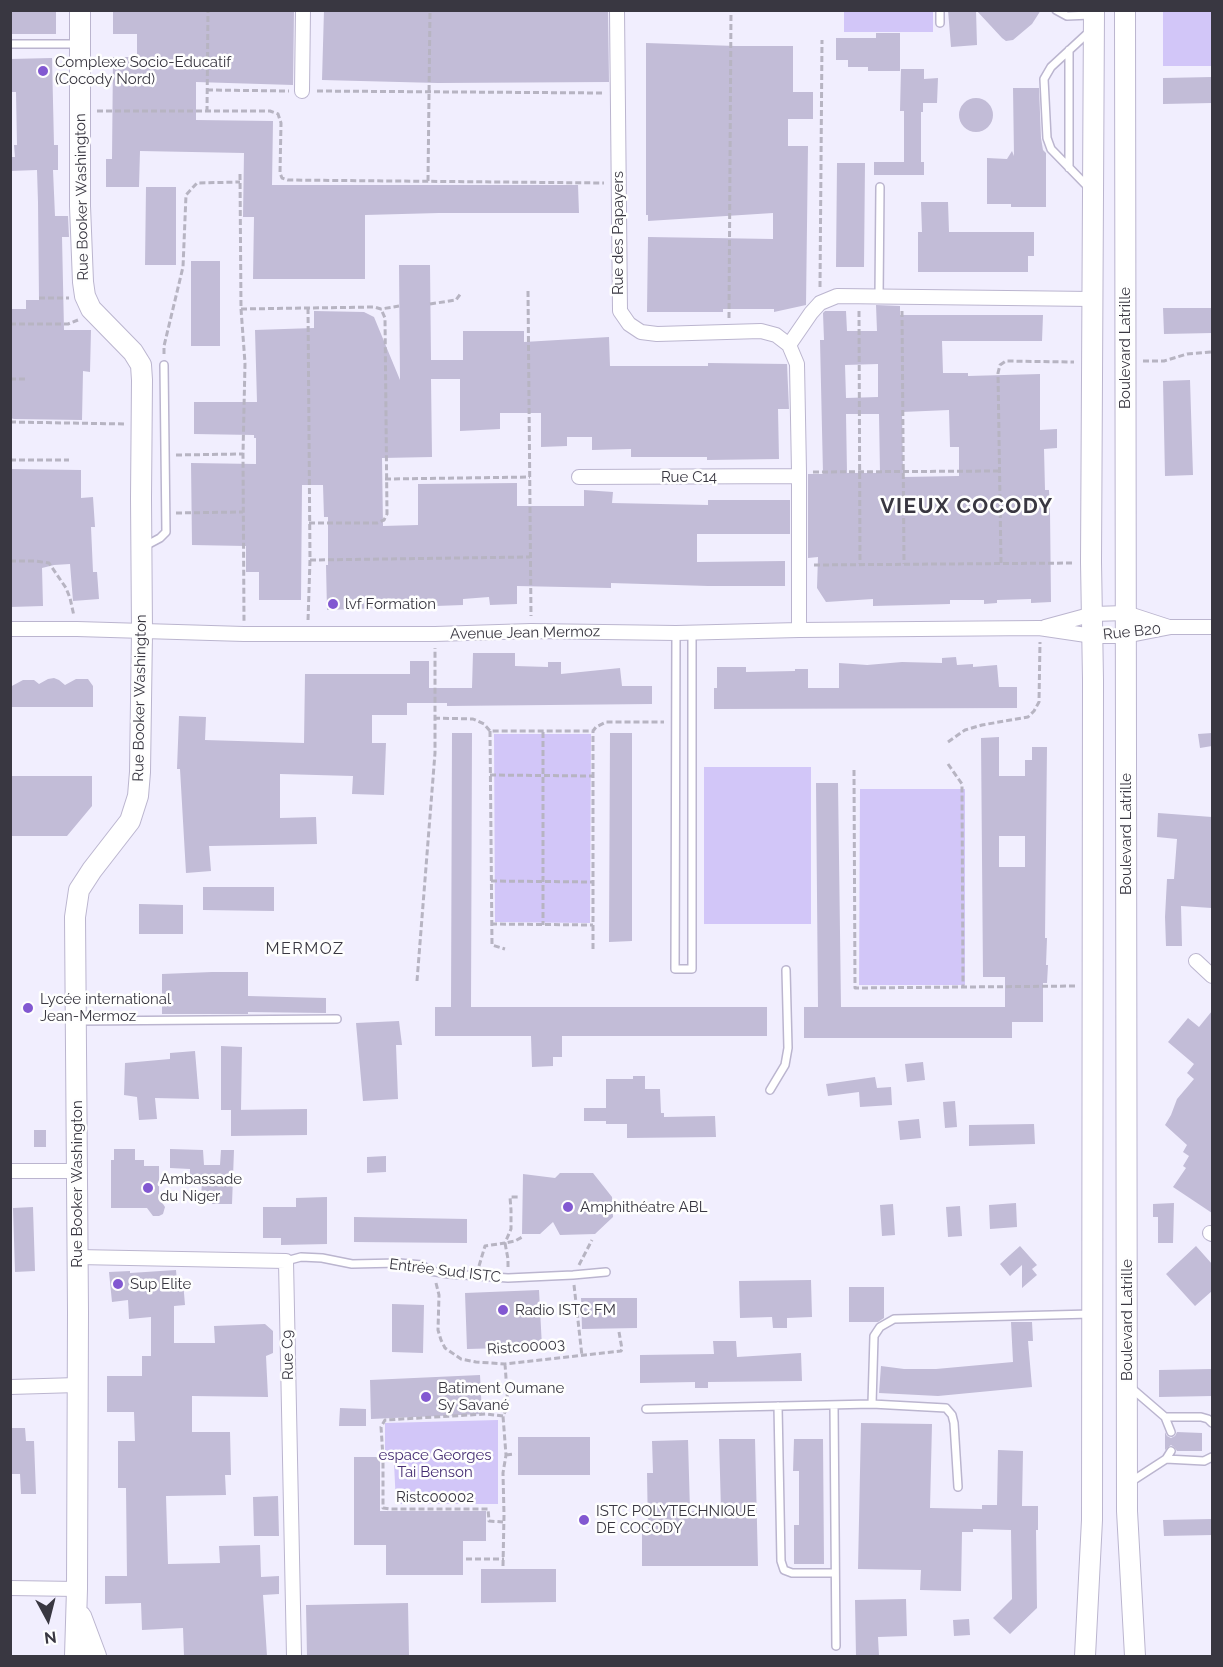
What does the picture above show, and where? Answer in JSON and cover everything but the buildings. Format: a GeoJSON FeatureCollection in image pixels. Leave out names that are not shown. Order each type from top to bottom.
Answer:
{"type":"FeatureCollection","features":[{"type":"Feature","properties":{"kind":"main road","name":"Rue Booker Washington"},"geometry":{"type":"LineString","coordinates":[[75,1656],[77,1171],[75,917],[79,890],[130,821],[138,796],[141,761],[142,631],[141,364],[88,302],[83,282],[80,206],[80,10]]}},
{"type":"Feature","properties":{"kind":"main road","name":"Boulevard Latrille"},"geometry":{"type":"LineString","coordinates":[[1125,10],[1127,1511],[1135,1656]]}},
{"type":"Feature","properties":{"kind":"main road"},"geometry":{"type":"LineString","coordinates":[[1085,1656],[1092,1520],[1093,614],[1091,562],[1094,18]]}},
{"type":"Feature","properties":{"kind":"main road","name":"Rue Booker Washington"},"geometry":{"type":"LineString","coordinates":[[77,1597],[96,1656]]}},
{"type":"Feature","properties":{"kind":"street"},"geometry":{"type":"LineString","coordinates":[[302,91],[303,10]]}},
{"type":"Feature","properties":{"kind":"street","name":"Rue des Papayers"},"geometry":{"type":"LineString","coordinates":[[617,10],[620,311],[629,324],[641,332],[657,334],[761,331],[776,335],[789,345]]}},
{"type":"Feature","properties":{"kind":"street"},"geometry":{"type":"LineString","coordinates":[[799,630],[797,364],[789,345],[810,314],[820,303],[837,297],[1092,298]]}},
{"type":"Feature","properties":{"kind":"street","name":"Rue C14"},"geometry":{"type":"LineString","coordinates":[[579,477],[799,474]]}},
{"type":"Feature","properties":{"kind":"street","name":"Rue B20"},"geometry":{"type":"LineString","coordinates":[[1093,614],[1126,613],[1171,627]]}},
{"type":"Feature","properties":{"kind":"street","name":"Avenue Jean Mermoz"},"geometry":{"type":"LineString","coordinates":[[1039,628],[1093,614]]}},
{"type":"Feature","properties":{"kind":"street","name":"Rue B20"},"geometry":{"type":"LineString","coordinates":[[1093,636],[1125,636],[1171,627],[1212,627]]}},
{"type":"Feature","properties":{"kind":"street","name":"Avenue Jean Mermoz"},"geometry":{"type":"LineString","coordinates":[[10,629],[244,634],[435,634],[1039,628],[1093,636]]}},
{"type":"Feature","properties":{"kind":"street"},"geometry":{"type":"LineString","coordinates":[[1196,962],[1212,976]]}},
{"type":"Feature","properties":{"kind":"street"},"geometry":{"type":"LineString","coordinates":[[10,1171],[77,1171]]}},
{"type":"Feature","properties":{"kind":"street"},"geometry":{"type":"LineString","coordinates":[[77,1257],[286,1261]]}},
{"type":"Feature","properties":{"kind":"street","name":"Rue C9"},"geometry":{"type":"LineString","coordinates":[[286,1261],[294,1656]]}},
{"type":"Feature","properties":{"kind":"street"},"geometry":{"type":"LineString","coordinates":[[10,1387],[77,1385]]}},
{"type":"Feature","properties":{"kind":"street"},"geometry":{"type":"LineString","coordinates":[[10,1588],[77,1597]]}},
{"type":"Feature","properties":{"kind":"lane"},"geometry":{"type":"LineString","coordinates":[[940,10],[940,23]]}},
{"type":"Feature","properties":{"kind":"lane"},"geometry":{"type":"LineString","coordinates":[[1056,10],[1067,16],[1094,18]]}},
{"type":"Feature","properties":{"kind":"lane"},"geometry":{"type":"LineString","coordinates":[[1094,18],[1069,50],[1051,67],[1044,79],[1047,138],[1051,149],[1094,192]]}},
{"type":"Feature","properties":{"kind":"lane"},"geometry":{"type":"LineString","coordinates":[[10,44],[80,44]]}},
{"type":"Feature","properties":{"kind":"lane"},"geometry":{"type":"LineString","coordinates":[[1069,50],[1069,168]]}},
{"type":"Feature","properties":{"kind":"lane"},"geometry":{"type":"LineString","coordinates":[[879,297],[880,188]]}},
{"type":"Feature","properties":{"kind":"lane"},"geometry":{"type":"LineString","coordinates":[[142,547],[166,532],[164,365]]}},
{"type":"Feature","properties":{"kind":"lane"},"geometry":{"type":"LineString","coordinates":[[676,633],[675,969],[692,969],[692,633]]}},
{"type":"Feature","properties":{"kind":"lane"},"geometry":{"type":"LineString","coordinates":[[770,1090],[785,1065],[788,1048],[786,970]]}},
{"type":"Feature","properties":{"kind":"lane"},"geometry":{"type":"LineString","coordinates":[[75,1021],[337,1019]]}},
{"type":"Feature","properties":{"kind":"lane","name":"Entrée Sud ISTC"},"geometry":{"type":"LineString","coordinates":[[286,1261],[301,1257],[322,1258],[352,1264],[399,1263],[422,1265],[430,1271],[448,1274],[508,1278],[606,1272]]}},
{"type":"Feature","properties":{"kind":"lane"},"geometry":{"type":"LineString","coordinates":[[873,1404],[874,1336],[880,1327],[894,1319],[1092,1314]]}},
{"type":"Feature","properties":{"kind":"lane"},"geometry":{"type":"LineString","coordinates":[[1127,1385],[1164,1417],[1171,1432]]}},
{"type":"Feature","properties":{"kind":"lane"},"geometry":{"type":"LineString","coordinates":[[646,1408],[873,1404],[946,1407],[952,1414],[954,1423],[958,1487]]}},
{"type":"Feature","properties":{"kind":"lane"},"geometry":{"type":"LineString","coordinates":[[834,1405],[836,1646]]}},
{"type":"Feature","properties":{"kind":"lane"},"geometry":{"type":"LineString","coordinates":[[778,1406],[781,1561],[784,1570],[792,1573],[834,1573]]}},
{"type":"Feature","properties":{"kind":"lane"},"geometry":{"type":"LineString","coordinates":[[1164,1417],[1201,1417],[1212,1423]]}},
{"type":"Feature","properties":{"kind":"lane"},"geometry":{"type":"LineString","coordinates":[[1127,1485],[1166,1459],[1171,1450]]}},
{"type":"Feature","properties":{"kind":"lane"},"geometry":{"type":"LineString","coordinates":[[1166,1459],[1204,1461],[1212,1457]]}},
{"type":"Feature","properties":{"kind":"path"},"geometry":{"type":"LineString","coordinates":[[207,112],[208,10]]}},
{"type":"Feature","properties":{"kind":"path"},"geometry":{"type":"LineString","coordinates":[[428,182],[430,10]]}},
{"type":"Feature","properties":{"kind":"path"},"geometry":{"type":"LineString","coordinates":[[729,331],[731,10]]}},
{"type":"Feature","properties":{"kind":"path"},"geometry":{"type":"LineString","coordinates":[[820,303],[822,40]]}},
{"type":"Feature","properties":{"kind":"path"},"geometry":{"type":"LineString","coordinates":[[207,90],[618,93]]}},
{"type":"Feature","properties":{"kind":"path"},"geometry":{"type":"LineString","coordinates":[[80,110],[270,111],[278,114],[281,123],[280,173],[282,178],[288,180],[618,184]]}},
{"type":"Feature","properties":{"kind":"path"},"geometry":{"type":"LineString","coordinates":[[240,174],[241,309],[245,363],[244,634]]}},
{"type":"Feature","properties":{"kind":"path"},"geometry":{"type":"LineString","coordinates":[[164,365],[164,346],[183,267],[186,195],[196,183],[240,182]]}},
{"type":"Feature","properties":{"kind":"path"},"geometry":{"type":"LineString","coordinates":[[528,291],[531,632]]}},
{"type":"Feature","properties":{"kind":"path"},"geometry":{"type":"LineString","coordinates":[[430,304],[456,300],[461,293]]}},
{"type":"Feature","properties":{"kind":"path"},"geometry":{"type":"LineString","coordinates":[[859,297],[860,564]]}},
{"type":"Feature","properties":{"kind":"path"},"geometry":{"type":"LineString","coordinates":[[902,297],[904,564]]}},
{"type":"Feature","properties":{"kind":"path"},"geometry":{"type":"LineString","coordinates":[[10,324],[76,322],[88,302],[64,298],[39,298]]}},
{"type":"Feature","properties":{"kind":"path"},"geometry":{"type":"LineString","coordinates":[[241,309],[374,307],[381,309],[399,306]]}},
{"type":"Feature","properties":{"kind":"path"},"geometry":{"type":"LineString","coordinates":[[308,308],[310,561],[308,634]]}},
{"type":"Feature","properties":{"kind":"path"},"geometry":{"type":"LineString","coordinates":[[309,523],[377,523],[384,520],[387,514],[385,318],[381,309]]}},
{"type":"Feature","properties":{"kind":"path"},"geometry":{"type":"LineString","coordinates":[[1147,361],[1164,361],[1199,352],[1212,352]]}},
{"type":"Feature","properties":{"kind":"path"},"geometry":{"type":"LineString","coordinates":[[1001,563],[998,373],[1000,365],[1006,361],[1092,362]]}},
{"type":"Feature","properties":{"kind":"path"},"geometry":{"type":"LineString","coordinates":[[10,379],[27,379]]}},
{"type":"Feature","properties":{"kind":"path"},"geometry":{"type":"LineString","coordinates":[[10,422],[142,424]]}},
{"type":"Feature","properties":{"kind":"path"},"geometry":{"type":"LineString","coordinates":[[165,455],[243,454]]}},
{"type":"Feature","properties":{"kind":"path"},"geometry":{"type":"LineString","coordinates":[[10,460],[69,460]]}},
{"type":"Feature","properties":{"kind":"path"},"geometry":{"type":"LineString","coordinates":[[799,474],[1001,471]]}},
{"type":"Feature","properties":{"kind":"path"},"geometry":{"type":"LineString","coordinates":[[386,479],[530,477]]}},
{"type":"Feature","properties":{"kind":"path"},"geometry":{"type":"LineString","coordinates":[[166,513],[243,512]]}},
{"type":"Feature","properties":{"kind":"path"},"geometry":{"type":"LineString","coordinates":[[310,561],[530,557]]}},
{"type":"Feature","properties":{"kind":"path"},"geometry":{"type":"LineString","coordinates":[[10,561],[49,563],[66,588],[77,629]]}},
{"type":"Feature","properties":{"kind":"path"},"geometry":{"type":"LineString","coordinates":[[799,565],[1091,562]]}},
{"type":"Feature","properties":{"kind":"path"},"geometry":{"type":"LineString","coordinates":[[948,742],[965,730],[1028,717],[1035,711],[1039,702],[1039,628]]}},
{"type":"Feature","properties":{"kind":"path"},"geometry":{"type":"LineString","coordinates":[[417,981],[435,753],[435,634]]}},
{"type":"Feature","properties":{"kind":"path"},"geometry":{"type":"LineString","coordinates":[[434,718],[472,719],[484,724],[490,731],[492,945],[505,949]]}},
{"type":"Feature","properties":{"kind":"path"},"geometry":{"type":"LineString","coordinates":[[593,949],[593,731],[606,722],[675,722]]}},
{"type":"Feature","properties":{"kind":"path"},"geometry":{"type":"LineString","coordinates":[[490,731],[593,731]]}},
{"type":"Feature","properties":{"kind":"path"},"geometry":{"type":"LineString","coordinates":[[543,731],[543,925]]}},
{"type":"Feature","properties":{"kind":"path"},"geometry":{"type":"LineString","coordinates":[[948,764],[962,784],[963,987]]}},
{"type":"Feature","properties":{"kind":"path"},"geometry":{"type":"LineString","coordinates":[[854,770],[855,988],[1092,986]]}},
{"type":"Feature","properties":{"kind":"path"},"geometry":{"type":"LineString","coordinates":[[490,775],[592,776]]}},
{"type":"Feature","properties":{"kind":"path"},"geometry":{"type":"LineString","coordinates":[[491,881],[592,882]]}},
{"type":"Feature","properties":{"kind":"path"},"geometry":{"type":"LineString","coordinates":[[491,924],[593,925]]}},
{"type":"Feature","properties":{"kind":"path"},"geometry":{"type":"LineString","coordinates":[[508,1278],[505,1243],[511,1229],[510,1197],[520,1197]]}},
{"type":"Feature","properties":{"kind":"path"},"geometry":{"type":"LineString","coordinates":[[479,1276],[479,1262],[485,1246],[514,1241],[524,1236]]}},
{"type":"Feature","properties":{"kind":"path"},"geometry":{"type":"LineString","coordinates":[[582,1356],[573,1275],[592,1240]]}},
{"type":"Feature","properties":{"kind":"path","name":"Ristc00003"},"geometry":{"type":"LineString","coordinates":[[430,1271],[439,1295],[438,1330],[441,1340],[446,1348],[461,1359],[505,1364],[621,1352],[619,1332]]}},
{"type":"Feature","properties":{"kind":"path"},"geometry":{"type":"LineString","coordinates":[[503,1566],[503,1473],[506,1455],[503,1416],[508,1406],[505,1364]]}},
{"type":"Feature","properties":{"kind":"path","name":"Ristc00002"},"geometry":{"type":"LineString","coordinates":[[503,1416],[486,1414],[385,1420],[381,1427],[383,1508],[488,1509],[489,1521],[504,1522]]}},
{"type":"Feature","properties":{"kind":"path"},"geometry":{"type":"LineString","coordinates":[[506,1455],[515,1454]]}},
{"type":"Feature","properties":{"kind":"path"},"geometry":{"type":"LineString","coordinates":[[466,1558],[504,1559]]}},
{"type":"Feature","properties":{"kind":"green space"},"geometry":{"type":"Polygon","coordinates":[[[844,11],[933,11],[933,32],[844,32],[844,11]]]}},
{"type":"Feature","properties":{"kind":"green space"},"geometry":{"type":"Polygon","coordinates":[[[1163,12],[1212,12],[1212,66],[1163,66],[1163,12]]]}},
{"type":"Feature","properties":{"kind":"green space"},"geometry":{"type":"Polygon","coordinates":[[[494,734],[591,734],[590,923],[495,922],[494,734]]]}},
{"type":"Feature","properties":{"kind":"green space"},"geometry":{"type":"Polygon","coordinates":[[[704,767],[811,767],[811,924],[704,924],[704,767]]]}},
{"type":"Feature","properties":{"kind":"green space"},"geometry":{"type":"Polygon","coordinates":[[[860,789],[965,789],[965,985],[859,985],[860,789]]]}},
{"type":"Feature","properties":{"kind":"green space","name":"espace Georges Tai Benson"},"geometry":{"type":"Polygon","coordinates":[[[498,1420],[498,1504],[396,1504],[394,1463],[385,1451],[385,1423],[498,1420]]]}},
{"type":"Feature","properties":{"kind":"place","name":"Complexe Socio-Educatif (Cocody Nord)"},"geometry":{"type":"Point","coordinates":[43,71]}},
{"type":"Feature","properties":{"kind":"place","name":"lvf Formation"},"geometry":{"type":"Point","coordinates":[333,604]}},
{"type":"Feature","properties":{"kind":"place","name":"Lycée international Jean-Mermoz"},"geometry":{"type":"Point","coordinates":[28,1008]}},
{"type":"Feature","properties":{"kind":"place","name":"Ambassade du Niger"},"geometry":{"type":"Point","coordinates":[148,1188]}},
{"type":"Feature","properties":{"kind":"place","name":"Amphithéatre ABL"},"geometry":{"type":"Point","coordinates":[568,1207]}},
{"type":"Feature","properties":{"kind":"place","name":"Sup Elite"},"geometry":{"type":"Point","coordinates":[118,1284]}},
{"type":"Feature","properties":{"kind":"place","name":"Radio ISTC FM"},"geometry":{"type":"Point","coordinates":[503,1310]}},
{"type":"Feature","properties":{"kind":"place","name":"Batiment Oumane Sy Savané"},"geometry":{"type":"Point","coordinates":[426,1397]}},
{"type":"Feature","properties":{"kind":"place","name":"ISTC POLYTECHNIQUE DE COCODY"},"geometry":{"type":"Point","coordinates":[584,1520]}},
{"type":"Feature","properties":{"kind":"district","name":"VIEUX COCODY"},"geometry":{"type":"Point","coordinates":[967,507]}},
{"type":"Feature","properties":{"kind":"district","name":"MERMOZ"},"geometry":{"type":"Point","coordinates":[305,949]}}]}
